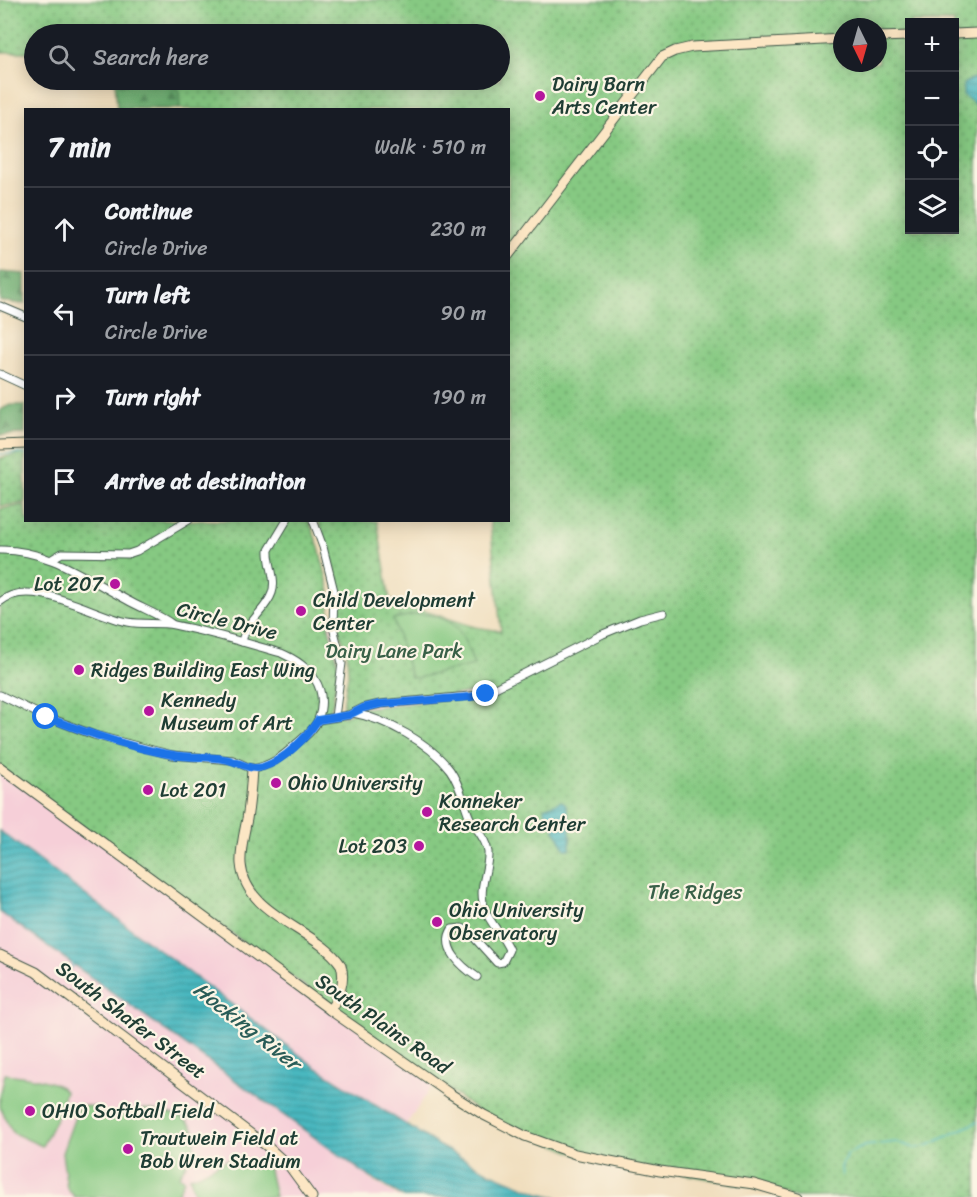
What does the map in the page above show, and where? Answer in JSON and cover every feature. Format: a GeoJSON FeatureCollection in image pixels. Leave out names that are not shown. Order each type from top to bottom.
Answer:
{"type":"FeatureCollection","features":[{"type":"Feature","properties":{"kind":"street"},"geometry":{"type":"LineString","coordinates":[[959,34],[977,33]]}},
{"type":"Feature","properties":{"kind":"street"},"geometry":{"type":"LineString","coordinates":[[887,37],[905,36]]}},
{"type":"Feature","properties":{"kind":"street"},"geometry":{"type":"LineString","coordinates":[[510,253],[662,57],[692,47],[833,39]]}},
{"type":"Feature","properties":{"kind":"street"},"geometry":{"type":"LineString","coordinates":[[0,306],[24,316]]}},
{"type":"Feature","properties":{"kind":"street"},"geometry":{"type":"LineString","coordinates":[[0,374],[24,385]]}},
{"type":"Feature","properties":{"kind":"street"},"geometry":{"type":"LineString","coordinates":[[0,445],[24,444]]}},
{"type":"Feature","properties":{"kind":"street"},"geometry":{"type":"LineString","coordinates":[[52,559],[62,553],[128,554],[186,522]]}},
{"type":"Feature","properties":{"kind":"street"},"geometry":{"type":"LineString","coordinates":[[242,642],[246,630],[273,592],[269,550],[286,522]]}},
{"type":"Feature","properties":{"kind":"street"},"geometry":{"type":"LineString","coordinates":[[314,522],[323,547],[334,591],[333,627],[342,663],[335,717]]}},
{"type":"Feature","properties":{"kind":"street"},"geometry":{"type":"LineString","coordinates":[[0,550],[52,559],[129,601],[159,614],[172,624]]}},
{"type":"Feature","properties":{"kind":"street","name":"Circle Drive"},"geometry":{"type":"LineString","coordinates":[[0,602],[14,594],[35,594],[131,623],[172,624],[290,657],[310,672],[319,685],[321,693],[318,720]]}},
{"type":"Feature","properties":{"kind":"street"},"geometry":{"type":"LineString","coordinates":[[0,695],[46,717],[94,735],[172,755],[233,760],[252,769],[268,765],[281,757],[309,733],[318,720],[353,713],[380,704],[486,694],[603,634],[640,619],[664,613]]}},
{"type":"Feature","properties":{"kind":"street"},"geometry":{"type":"LineString","coordinates":[[353,713],[371,716],[388,724],[436,754],[451,771],[459,785],[469,816],[483,838],[487,850],[482,893],[484,907],[509,950],[503,962],[496,963],[468,931],[462,928],[452,929],[448,939],[451,951],[477,977]]}},
{"type":"Feature","properties":{"kind":"street","name":"South Plains Road"},"geometry":{"type":"LineString","coordinates":[[0,767],[330,1010],[484,1115],[525,1136],[576,1154],[620,1165],[754,1184],[798,1197]]}},
{"type":"Feature","properties":{"kind":"street"},"geometry":{"type":"LineString","coordinates":[[252,769],[241,852],[244,877],[249,890],[260,902],[326,949],[341,965],[344,975],[343,984],[330,1010]]}},
{"type":"Feature","properties":{"kind":"street","name":"South Shafer Street"},"geometry":{"type":"LineString","coordinates":[[0,955],[36,972],[251,1134],[290,1167],[312,1197]]}},
{"type":"Feature","properties":{"kind":"shaded area","name":"Ohio University"},"geometry":{"type":"Polygon","coordinates":[[[24,505],[24,522],[40,522],[321,563],[338,659],[329,711],[375,702],[486,689],[490,999],[370,1179],[400,1197],[0,1197],[0,509],[24,505]]]}},
{"type":"Feature","properties":{"kind":"green space","name":"The Ridges"},"geometry":{"type":"Polygon","coordinates":[[[0,0],[977,0],[977,1197],[789,1197],[789,1194],[576,1154],[484,1115],[0,767],[0,509],[24,505],[24,522],[309,522],[319,548],[330,592],[329,627],[338,664],[329,714],[344,716],[363,708],[470,697],[493,686],[456,695],[380,701],[342,711],[348,675],[347,653],[339,629],[340,588],[318,522],[377,522],[390,600],[475,627],[501,631],[490,522],[510,522],[510,108],[180,108],[179,90],[510,90],[510,24],[24,24],[24,52],[0,52],[0,0]]]}},
{"type":"Feature","properties":{"kind":"green space"},"geometry":{"type":"Polygon","coordinates":[[[116,90],[247,90],[248,108],[117,108],[116,90]]]}},
{"type":"Feature","properties":{"kind":"green space"},"geometry":{"type":"Polygon","coordinates":[[[0,272],[24,274],[24,303],[0,301],[0,272]]]}},
{"type":"Feature","properties":{"kind":"green space"},"geometry":{"type":"Polygon","coordinates":[[[10,405],[24,405],[24,434],[0,435],[0,410],[10,405]]]}},
{"type":"Feature","properties":{"kind":"green space"},"geometry":{"type":"Polygon","coordinates":[[[24,453],[24,503],[0,506],[0,458],[24,453]]]}},
{"type":"Feature","properties":{"kind":"green space"},"geometry":{"type":"Polygon","coordinates":[[[417,614],[441,618],[456,628],[466,643],[474,665],[417,678],[411,677],[393,619],[417,614]]]}},
{"type":"Feature","properties":{"kind":"green space","name":"OHIO Softball Field"},"geometry":{"type":"Polygon","coordinates":[[[5,1074],[46,1081],[65,1091],[58,1115],[42,1146],[13,1133],[0,1107],[5,1074]]]}},
{"type":"Feature","properties":{"kind":"green space","name":"Trautwein Field at Bob Wren Stadium"},"geometry":{"type":"Polygon","coordinates":[[[79,1105],[102,1108],[102,1113],[140,1117],[143,1109],[151,1110],[187,1121],[195,1135],[194,1146],[179,1176],[184,1180],[176,1197],[75,1197],[67,1189],[62,1153],[79,1105]]]}},
{"type":"Feature","properties":{"kind":"green space"},"geometry":{"type":"Polygon","coordinates":[[[234,1158],[267,1161],[275,1197],[195,1197],[190,1177],[234,1158]]]}},
{"type":"Feature","properties":{"kind":"water"},"geometry":{"type":"Polygon","coordinates":[[[974,78],[977,80],[977,106],[963,95],[963,84],[974,78]]]}},
{"type":"Feature","properties":{"kind":"water"},"geometry":{"type":"Polygon","coordinates":[[[561,801],[565,803],[568,812],[570,849],[565,849],[544,808],[561,801]]]}},
{"type":"Feature","properties":{"kind":"water","name":"Hocking River"},"geometry":{"type":"Polygon","coordinates":[[[0,831],[317,1068],[441,1147],[491,1173],[539,1193],[558,1197],[404,1197],[370,1177],[0,912],[0,831]]]}},
{"type":"Feature","properties":{"kind":"waterway"},"geometry":{"type":"LineString","coordinates":[[0,454],[24,454]]}},
{"type":"Feature","properties":{"kind":"waterway"},"geometry":{"type":"LineString","coordinates":[[70,970],[74,963]]}},
{"type":"Feature","properties":{"kind":"waterway"},"geometry":{"type":"LineString","coordinates":[[842,1176],[841,1167],[847,1154],[865,1146],[896,1142],[915,1148],[927,1146],[977,1122]]}},
{"type":"Feature","properties":{"kind":"place","name":"Dairy Barn Arts Center"},"geometry":{"type":"Point","coordinates":[540,96]}},
{"type":"Feature","properties":{"kind":"place","name":"Lot 207"},"geometry":{"type":"Point","coordinates":[115,584]}},
{"type":"Feature","properties":{"kind":"place","name":"Child Development Center"},"geometry":{"type":"Point","coordinates":[301,611]}},
{"type":"Feature","properties":{"kind":"place","name":"Ridges Building East Wing"},"geometry":{"type":"Point","coordinates":[79,670]}},
{"type":"Feature","properties":{"kind":"place","name":"Kennedy Museum of Art"},"geometry":{"type":"Point","coordinates":[149,711]}},
{"type":"Feature","properties":{"kind":"place","name":"Ohio University"},"geometry":{"type":"Point","coordinates":[276,783]}},
{"type":"Feature","properties":{"kind":"place","name":"Lot 201"},"geometry":{"type":"Point","coordinates":[148,790]}},
{"type":"Feature","properties":{"kind":"place","name":"Konneker Research Center"},"geometry":{"type":"Point","coordinates":[427,812]}},
{"type":"Feature","properties":{"kind":"place","name":"Lot 203"},"geometry":{"type":"Point","coordinates":[419,846]}},
{"type":"Feature","properties":{"kind":"place","name":"Ohio University Observatory"},"geometry":{"type":"Point","coordinates":[437,922]}},
{"type":"Feature","properties":{"kind":"place","name":"OHIO Softball Field"},"geometry":{"type":"Point","coordinates":[30,1111]}},
{"type":"Feature","properties":{"kind":"place","name":"Trautwein Field at Bob Wren Stadium"},"geometry":{"type":"Point","coordinates":[128,1149]}},
{"type":"Feature","properties":{"kind":"route"},"geometry":{"type":"LineString","coordinates":[[46,717],[83,732],[124,744],[172,755],[233,760],[252,769],[274,763],[309,733],[318,720],[349,715],[374,705],[486,694]]}},
{"type":"Feature","properties":{"kind":"park label","name":"Dairy Lane Park"},"geometry":{"type":"Point","coordinates":[394,651]}}]}
